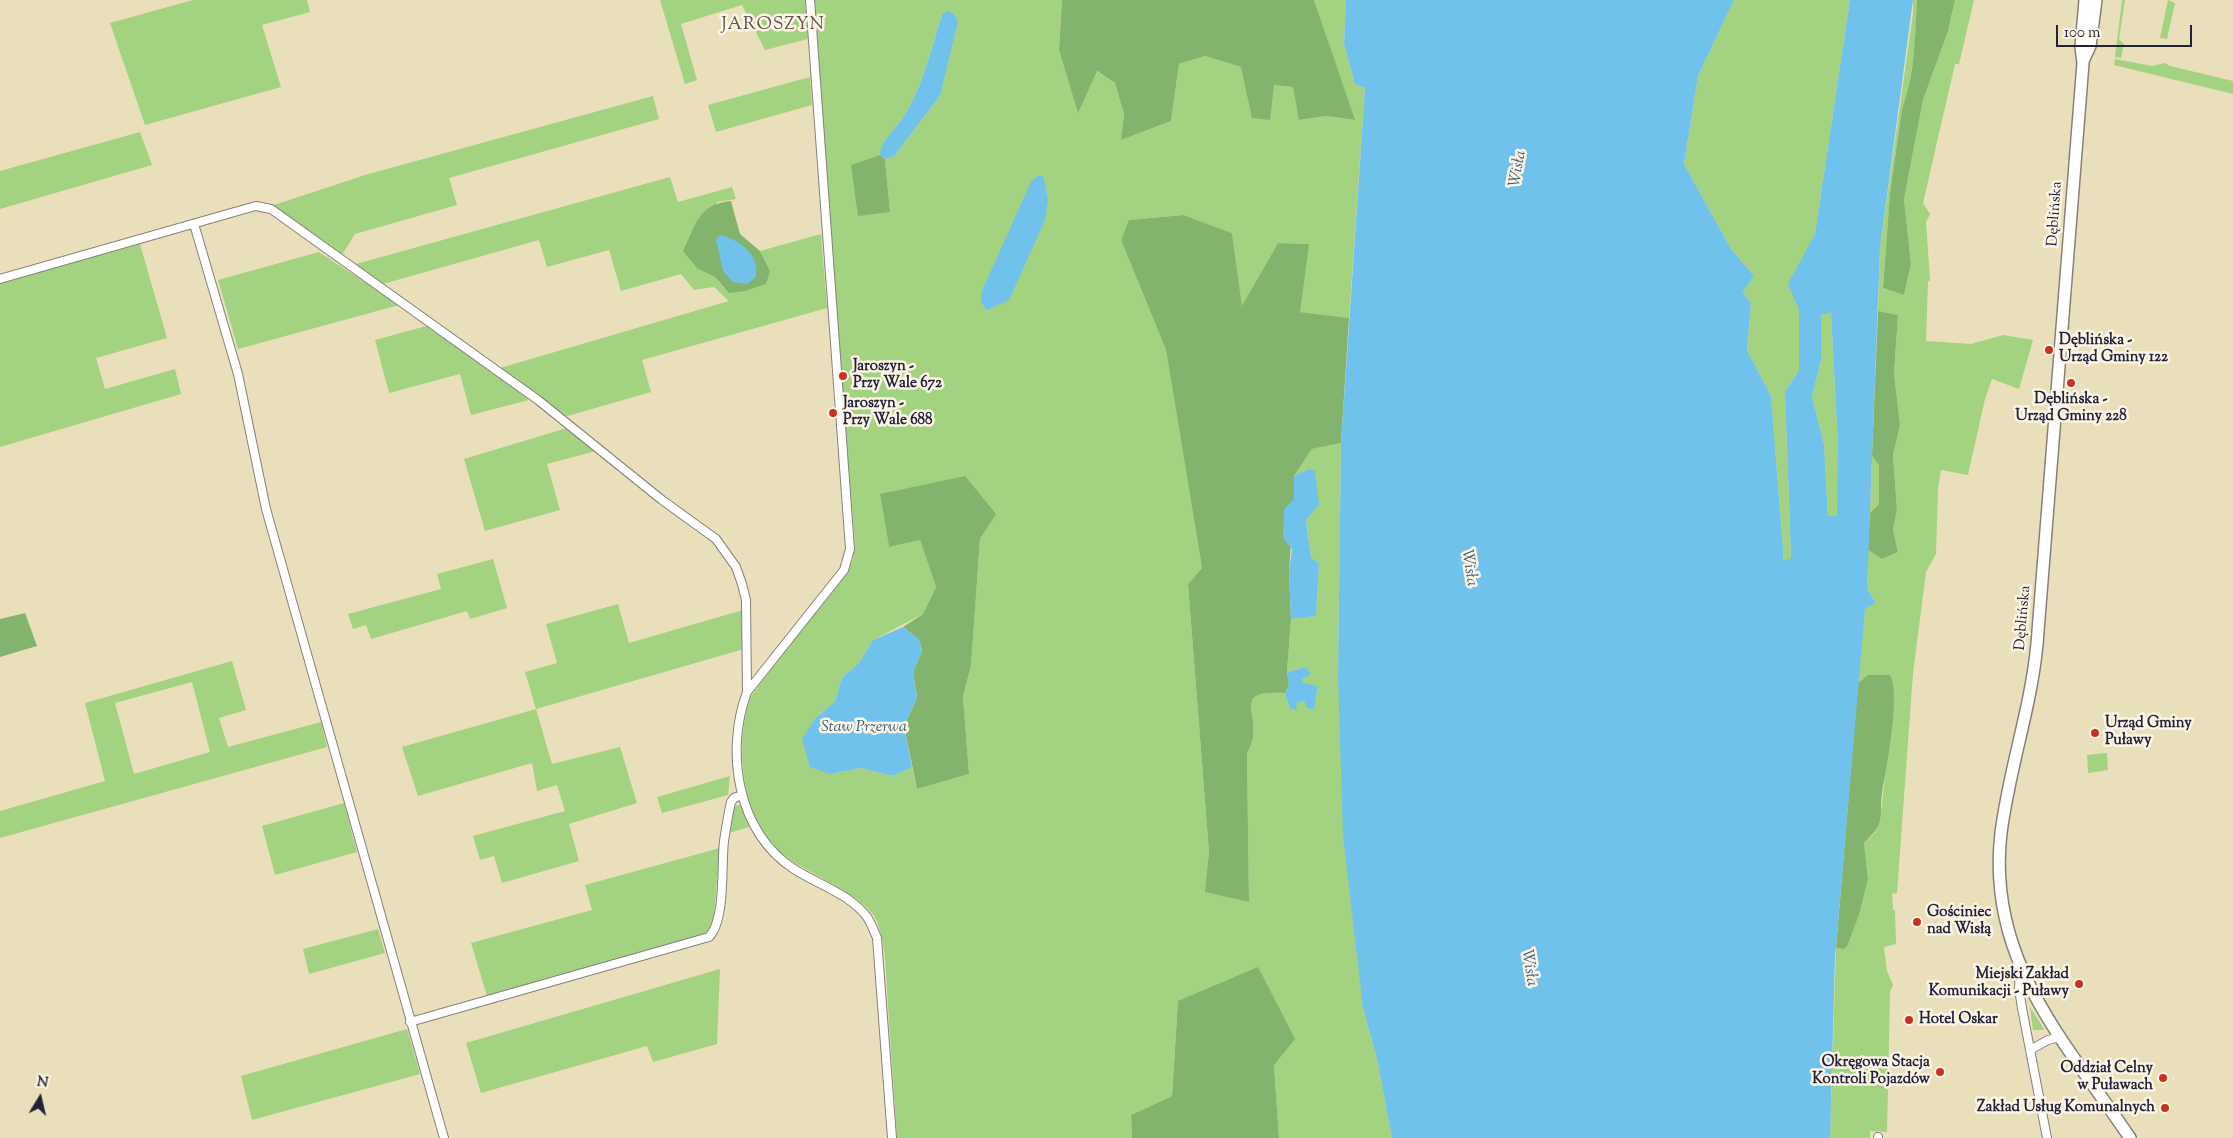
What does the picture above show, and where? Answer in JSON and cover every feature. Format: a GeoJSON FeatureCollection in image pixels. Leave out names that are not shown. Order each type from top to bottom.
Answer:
{"type":"FeatureCollection","features":[{"type":"Feature","properties":{"kind":"main road","name":"Dęblińska"},"geometry":{"type":"LineString","coordinates":[[2085,0],[2081,47],[2083,63],[2036,658],[2005,810],[2000,850],[2002,900],[2020,969],[2060,1037],[2130,1138]]}},
{"type":"Feature","properties":{"kind":"main road","name":"Dęblińska"},"geometry":{"type":"LineString","coordinates":[[2083,63],[2090,46],[2096,0]]}},
{"type":"Feature","properties":{"kind":"street"},"geometry":{"type":"LineString","coordinates":[[810,0],[850,549],[844,570],[747,692],[739,713],[736,745],[737,770],[742,795],[756,827],[775,854],[794,869],[850,902],[867,917],[877,938],[892,1138]]}},
{"type":"Feature","properties":{"kind":"street"},"geometry":{"type":"LineString","coordinates":[[0,279],[256,206],[271,209],[530,394],[662,500],[716,538],[736,567],[746,600],[747,692]]}},
{"type":"Feature","properties":{"kind":"street"},"geometry":{"type":"LineString","coordinates":[[194,224],[238,374],[266,510],[444,1138]]}},
{"type":"Feature","properties":{"kind":"street"},"geometry":{"type":"LineString","coordinates":[[410,1022],[709,937],[714,932],[718,919],[724,842],[731,802],[734,798],[742,795]]}},
{"type":"Feature","properties":{"kind":"street"},"geometry":{"type":"LineString","coordinates":[[2020,969],[2020,989],[2047,1138]]}},
{"type":"Feature","properties":{"kind":"street"},"geometry":{"type":"LineString","coordinates":[[2030,1050],[2048,1040],[2060,1037]]}},
{"type":"Feature","properties":{"kind":"green space"},"geometry":{"type":"Polygon","coordinates":[[[193,0],[307,0],[310,12],[262,25],[281,87],[145,125],[110,23],[193,0]]]}},
{"type":"Feature","properties":{"kind":"green space"},"geometry":{"type":"Polygon","coordinates":[[[660,0],[805,0],[808,39],[765,50],[742,5],[681,24],[697,80],[685,84],[660,0]]]}},
{"type":"Feature","properties":{"kind":"green space"},"geometry":{"type":"Polygon","coordinates":[[[814,0],[1062,0],[1059,50],[1078,112],[1096,71],[1115,83],[1124,114],[1121,140],[1171,121],[1179,64],[1205,56],[1241,67],[1274,85],[1293,87],[1300,120],[1326,116],[1354,120],[1314,0],[1346,0],[1344,44],[1355,84],[1365,88],[1349,318],[1299,312],[1308,244],[1278,243],[1242,307],[1232,233],[1182,215],[1130,220],[1121,240],[1166,350],[1202,568],[1188,584],[1209,852],[1206,892],[1249,902],[1247,754],[1253,738],[1254,728],[1251,704],[1253,699],[1259,695],[1269,693],[1285,693],[1290,709],[1297,701],[1304,701],[1308,708],[1314,708],[1318,687],[1304,683],[1302,679],[1306,667],[1287,672],[1291,619],[1316,616],[1319,563],[1311,558],[1306,519],[1308,469],[1294,476],[1312,449],[1341,443],[1338,673],[1363,1008],[1377,1059],[1392,1138],[1279,1138],[1274,1065],[1178,1001],[1172,1096],[1131,1115],[1132,1138],[897,1138],[884,947],[878,925],[868,908],[858,900],[798,865],[773,844],[760,826],[751,806],[745,784],[742,761],[745,716],[751,696],[847,571],[853,559],[855,544],[822,138],[814,0]],[[942,15],[921,80],[904,116],[886,140],[880,155],[851,166],[890,212],[885,159],[894,156],[940,96],[942,15]],[[880,494],[889,547],[920,540],[936,587],[923,614],[873,640],[859,663],[842,678],[835,701],[814,720],[830,774],[861,768],[893,776],[912,767],[917,789],[969,774],[963,698],[971,666],[980,539],[995,514],[880,494]]]}},
{"type":"Feature","properties":{"kind":"green space"},"geometry":{"type":"Polygon","coordinates":[[[1062,0],[1314,0],[1355,120],[1326,116],[1299,120],[1293,87],[1274,85],[1270,120],[1252,118],[1241,67],[1205,56],[1179,64],[1171,121],[1121,140],[1124,114],[1115,83],[1097,71],[1078,113],[1059,50],[1062,0]]]}},
{"type":"Feature","properties":{"kind":"green space"},"geometry":{"type":"Polygon","coordinates":[[[1734,0],[1850,0],[1815,234],[1789,284],[1799,310],[1799,371],[1785,391],[1791,559],[1784,561],[1771,396],[1747,350],[1751,303],[1743,292],[1754,276],[1731,249],[1684,164],[1698,76],[1734,0]]]}},
{"type":"Feature","properties":{"kind":"green space"},"geometry":{"type":"Polygon","coordinates":[[[1913,0],[1917,0],[1915,47],[1908,93],[1902,109],[1890,193],[1883,288],[1904,295],[1911,264],[1904,199],[1923,100],[1948,31],[1955,0],[1974,0],[1959,64],[1955,64],[1923,203],[1930,214],[1926,222],[1930,280],[1928,282],[1926,341],[1971,344],[2003,335],[2033,340],[2019,389],[1992,379],[1985,399],[1968,475],[1941,470],[1938,489],[1936,554],[1926,572],[1913,673],[1897,893],[1892,894],[1893,910],[1895,910],[1896,944],[1884,947],[1887,971],[1893,985],[1890,992],[1887,1132],[1870,1131],[1870,1138],[1830,1138],[1836,948],[1843,949],[1847,947],[1859,915],[1868,879],[1864,843],[1875,832],[1880,822],[1893,702],[1868,675],[1858,683],[1865,609],[1876,603],[1867,589],[1868,550],[1882,559],[1898,552],[1893,530],[1897,510],[1893,455],[1900,425],[1894,374],[1898,315],[1878,311],[1880,248],[1913,13],[1913,0]]]}},
{"type":"Feature","properties":{"kind":"green space"},"geometry":{"type":"Polygon","coordinates":[[[1917,0],[1955,0],[1948,31],[1923,100],[1904,199],[1911,264],[1904,295],[1883,288],[1890,193],[1902,109],[1912,69],[1917,0]]]}},
{"type":"Feature","properties":{"kind":"green space"},"geometry":{"type":"Polygon","coordinates":[[[2122,0],[2125,0],[2119,39],[2124,44],[2121,58],[2115,57],[2122,0]]]}},
{"type":"Feature","properties":{"kind":"green space"},"geometry":{"type":"Polygon","coordinates":[[[2168,0],[2175,3],[2167,39],[2160,38],[2168,0]]]}},
{"type":"Feature","properties":{"kind":"green space"},"geometry":{"type":"Polygon","coordinates":[[[2115,59],[2152,66],[2165,63],[2170,66],[2233,81],[2233,94],[2114,65],[2115,59]]]}},
{"type":"Feature","properties":{"kind":"green space"},"geometry":{"type":"Polygon","coordinates":[[[810,77],[812,105],[716,132],[708,105],[810,77]]]}},
{"type":"Feature","properties":{"kind":"green space"},"geometry":{"type":"Polygon","coordinates":[[[653,96],[659,119],[449,178],[457,205],[355,234],[342,255],[271,206],[365,175],[653,96]]]}},
{"type":"Feature","properties":{"kind":"green space"},"geometry":{"type":"Polygon","coordinates":[[[140,132],[152,165],[0,209],[0,171],[140,132]]]}},
{"type":"Feature","properties":{"kind":"green space"},"geometry":{"type":"Polygon","coordinates":[[[880,155],[885,159],[890,212],[858,216],[851,165],[880,155]]]}},
{"type":"Feature","properties":{"kind":"green space"},"geometry":{"type":"Polygon","coordinates":[[[670,177],[678,202],[732,187],[736,199],[717,202],[698,269],[715,277],[724,288],[745,291],[770,271],[760,251],[821,234],[827,308],[642,360],[651,392],[564,417],[500,368],[729,301],[714,287],[694,290],[681,274],[621,291],[609,250],[547,267],[539,240],[383,284],[356,264],[670,177]]]}},
{"type":"Feature","properties":{"kind":"green space"},"geometry":{"type":"Polygon","coordinates":[[[731,201],[740,234],[760,251],[770,271],[766,284],[745,291],[729,293],[715,277],[698,269],[683,251],[699,217],[711,206],[731,201]]]}},
{"type":"Feature","properties":{"kind":"green space"},"geometry":{"type":"Polygon","coordinates":[[[1183,215],[1232,233],[1242,306],[1278,243],[1309,244],[1300,312],[1349,318],[1341,443],[1312,449],[1294,476],[1289,572],[1291,619],[1287,672],[1289,685],[1285,693],[1259,695],[1253,699],[1251,704],[1254,728],[1253,738],[1247,754],[1249,902],[1205,892],[1209,852],[1188,584],[1202,568],[1166,350],[1121,240],[1129,220],[1183,215]]]}},
{"type":"Feature","properties":{"kind":"green space"},"geometry":{"type":"Polygon","coordinates":[[[140,244],[167,338],[96,358],[105,389],[175,369],[181,394],[0,447],[0,283],[140,244]]]}},
{"type":"Feature","properties":{"kind":"green space"},"geometry":{"type":"Polygon","coordinates":[[[319,252],[399,305],[238,349],[218,280],[319,252]]]}},
{"type":"Feature","properties":{"kind":"green space"},"geometry":{"type":"Polygon","coordinates":[[[1878,311],[1898,315],[1894,374],[1900,425],[1893,455],[1897,510],[1893,530],[1898,552],[1882,559],[1868,550],[1870,513],[1879,504],[1879,465],[1872,456],[1878,311]]]}},
{"type":"Feature","properties":{"kind":"green space"},"geometry":{"type":"Polygon","coordinates":[[[1831,312],[1838,446],[1838,516],[1828,516],[1824,444],[1812,397],[1821,360],[1821,314],[1831,312]]]}},
{"type":"Feature","properties":{"kind":"green space"},"geometry":{"type":"Polygon","coordinates":[[[430,325],[529,400],[471,415],[460,374],[389,393],[375,340],[430,325]]]}},
{"type":"Feature","properties":{"kind":"green space"},"geometry":{"type":"Polygon","coordinates":[[[567,428],[596,451],[547,464],[560,510],[485,531],[464,459],[567,428]]]}},
{"type":"Feature","properties":{"kind":"green space"},"geometry":{"type":"Polygon","coordinates":[[[1872,456],[1879,465],[1879,504],[1870,513],[1872,456]]]}},
{"type":"Feature","properties":{"kind":"green space"},"geometry":{"type":"Polygon","coordinates":[[[965,476],[996,514],[980,539],[971,666],[963,697],[969,774],[917,789],[904,726],[917,698],[913,672],[922,651],[919,640],[903,627],[923,614],[936,587],[920,540],[889,547],[880,494],[965,476]]]}},
{"type":"Feature","properties":{"kind":"green space"},"geometry":{"type":"Polygon","coordinates":[[[493,559],[507,608],[470,619],[467,611],[371,639],[366,625],[353,629],[348,614],[441,589],[437,574],[493,559]]]}},
{"type":"Feature","properties":{"kind":"green space"},"geometry":{"type":"Polygon","coordinates":[[[618,604],[629,643],[743,610],[744,649],[536,709],[525,672],[557,663],[546,624],[618,604]]]}},
{"type":"Feature","properties":{"kind":"green space"},"geometry":{"type":"Polygon","coordinates":[[[25,613],[37,646],[0,657],[0,619],[25,613]]]}},
{"type":"Feature","properties":{"kind":"green space"},"geometry":{"type":"Polygon","coordinates":[[[232,661],[246,710],[219,718],[228,747],[321,722],[327,747],[0,838],[0,811],[105,781],[85,703],[232,661]],[[192,682],[115,703],[134,774],[210,752],[192,682]]]}},
{"type":"Feature","properties":{"kind":"green space"},"geometry":{"type":"Polygon","coordinates":[[[1868,675],[1890,675],[1893,685],[1893,715],[1881,797],[1880,821],[1876,830],[1864,843],[1868,879],[1859,915],[1847,947],[1843,949],[1836,948],[1858,683],[1868,675]]]}},
{"type":"Feature","properties":{"kind":"green space"},"geometry":{"type":"Polygon","coordinates":[[[536,709],[552,764],[620,747],[637,803],[569,824],[579,861],[502,883],[494,856],[480,860],[473,836],[565,811],[557,785],[537,791],[532,763],[418,796],[402,747],[536,709]]]}},
{"type":"Feature","properties":{"kind":"green space"},"geometry":{"type":"Polygon","coordinates":[[[2107,753],[2108,770],[2088,773],[2087,755],[2107,753]]]}},
{"type":"Feature","properties":{"kind":"green space"},"geometry":{"type":"Polygon","coordinates":[[[730,776],[728,795],[662,813],[657,797],[730,776]]]}},
{"type":"Feature","properties":{"kind":"green space"},"geometry":{"type":"Polygon","coordinates":[[[344,803],[357,852],[275,875],[262,826],[344,803]]]}},
{"type":"Feature","properties":{"kind":"green space"},"geometry":{"type":"Polygon","coordinates":[[[741,805],[749,827],[729,833],[734,807],[741,805]]]}},
{"type":"Feature","properties":{"kind":"green space"},"geometry":{"type":"Polygon","coordinates":[[[720,848],[713,924],[702,937],[487,996],[471,943],[592,910],[585,885],[720,848]]]}},
{"type":"Feature","properties":{"kind":"green space"},"geometry":{"type":"Polygon","coordinates":[[[378,929],[385,953],[309,974],[303,949],[378,929]]]}},
{"type":"Feature","properties":{"kind":"green space"},"geometry":{"type":"Polygon","coordinates":[[[1258,967],[1295,1039],[1274,1065],[1279,1138],[1132,1138],[1131,1115],[1172,1096],[1178,1001],[1258,967]]]}},
{"type":"Feature","properties":{"kind":"green space"},"geometry":{"type":"Polygon","coordinates":[[[720,969],[717,1044],[653,1062],[647,1046],[481,1093],[466,1043],[720,969]]]}},
{"type":"Feature","properties":{"kind":"green space"},"geometry":{"type":"Polygon","coordinates":[[[2030,1007],[2044,1029],[2044,1030],[2033,1030],[2030,1007]]]}},
{"type":"Feature","properties":{"kind":"green space"},"geometry":{"type":"Polygon","coordinates":[[[407,1029],[420,1074],[252,1120],[241,1076],[407,1029]]]}},
{"type":"Feature","properties":{"kind":"water","name":"Wisła"},"geometry":{"type":"Polygon","coordinates":[[[1346,0],[1734,0],[1698,76],[1684,164],[1731,249],[1754,276],[1743,292],[1751,303],[1747,350],[1771,396],[1784,561],[1791,558],[1785,391],[1799,371],[1799,310],[1788,284],[1815,234],[1850,0],[1913,0],[1880,248],[1867,589],[1876,603],[1865,609],[1835,958],[1830,1138],[1392,1138],[1377,1059],[1363,1008],[1343,835],[1338,673],[1341,443],[1365,88],[1355,84],[1344,44],[1346,0]],[[1831,312],[1821,315],[1821,360],[1812,397],[1824,444],[1828,516],[1837,516],[1838,446],[1831,312]]]}},
{"type":"Feature","properties":{"kind":"water"},"geometry":{"type":"Polygon","coordinates":[[[947,11],[953,13],[958,21],[940,96],[894,156],[885,159],[880,155],[883,145],[911,104],[926,67],[942,15],[947,11]]]}},
{"type":"Feature","properties":{"kind":"water"},"geometry":{"type":"Polygon","coordinates":[[[1038,176],[1043,176],[1048,200],[1045,220],[1009,300],[987,310],[981,302],[981,293],[1031,182],[1038,176]]]}},
{"type":"Feature","properties":{"kind":"water"},"geometry":{"type":"Polygon","coordinates":[[[720,235],[735,241],[752,255],[755,262],[756,277],[747,284],[733,282],[723,271],[716,239],[720,235]]]}},
{"type":"Feature","properties":{"kind":"water"},"geometry":{"type":"Polygon","coordinates":[[[1308,469],[1315,471],[1319,505],[1306,520],[1311,558],[1319,563],[1316,616],[1291,619],[1289,572],[1292,549],[1283,538],[1284,509],[1294,499],[1294,476],[1308,469]]]}},
{"type":"Feature","properties":{"kind":"water","name":"Staw Przerwa"},"geometry":{"type":"Polygon","coordinates":[[[903,627],[919,640],[922,652],[913,672],[917,698],[904,726],[912,767],[893,776],[861,768],[830,774],[810,767],[802,739],[814,720],[835,701],[842,678],[859,663],[873,640],[903,627]]]}},
{"type":"Feature","properties":{"kind":"water"},"geometry":{"type":"Polygon","coordinates":[[[1306,667],[1311,674],[1302,679],[1304,683],[1318,686],[1314,709],[1307,708],[1304,701],[1297,702],[1296,710],[1290,709],[1285,693],[1289,685],[1287,672],[1306,667]]]}},
{"type":"Feature","properties":{"kind":"place","name":"Dęblińska - Urząd Gminy 122"},"geometry":{"type":"Point","coordinates":[2049,350]}},
{"type":"Feature","properties":{"kind":"place","name":"Jaroszyn - Przy Wale 672"},"geometry":{"type":"Point","coordinates":[843,376]}},
{"type":"Feature","properties":{"kind":"place","name":"Dęblińska - Urząd Gminy 228"},"geometry":{"type":"Point","coordinates":[2071,383]}},
{"type":"Feature","properties":{"kind":"place","name":"Jaroszyn - Przy Wale 688"},"geometry":{"type":"Point","coordinates":[833,413]}},
{"type":"Feature","properties":{"kind":"place","name":"Urząd Gminy Puławy"},"geometry":{"type":"Point","coordinates":[2095,733]}},
{"type":"Feature","properties":{"kind":"place","name":"Gościniec nad Wisłą"},"geometry":{"type":"Point","coordinates":[1917,922]}},
{"type":"Feature","properties":{"kind":"place","name":"Miejski Zakład Komunikacji - Puławy"},"geometry":{"type":"Point","coordinates":[2079,984]}},
{"type":"Feature","properties":{"kind":"place","name":"Hotel Oskar"},"geometry":{"type":"Point","coordinates":[1909,1020]}},
{"type":"Feature","properties":{"kind":"place","name":"Okręgowa Stacja Kontroli Pojazdów"},"geometry":{"type":"Point","coordinates":[1940,1072]}},
{"type":"Feature","properties":{"kind":"place","name":"Oddział Celny w Puławach"},"geometry":{"type":"Point","coordinates":[2163,1078]}},
{"type":"Feature","properties":{"kind":"place","name":"Zakład Usług Komunalnych"},"geometry":{"type":"Point","coordinates":[2165,1108]}},
{"type":"Feature","properties":{"kind":"district","name":"JAROSZYN"},"geometry":{"type":"Point","coordinates":[773,26]}}]}
